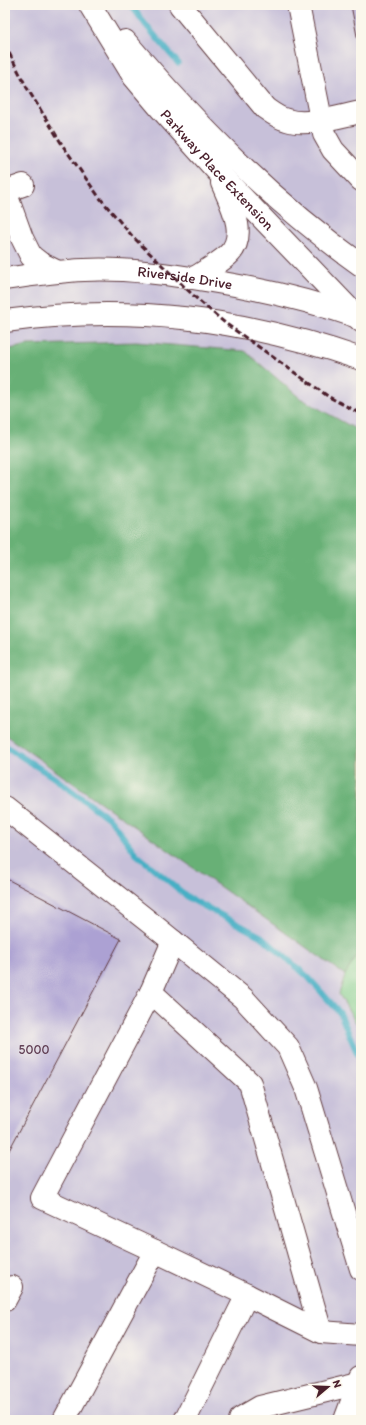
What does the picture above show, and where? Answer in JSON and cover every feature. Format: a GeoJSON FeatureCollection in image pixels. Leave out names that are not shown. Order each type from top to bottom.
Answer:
{"type":"FeatureCollection","features":[{"type":"Feature","properties":{"kind":"main road","name":"Parkway Place Extension"},"geometry":{"type":"LineString","coordinates":[[90,5],[134,77],[161,109],[217,171],[360,318]]}},
{"type":"Feature","properties":{"kind":"main road","name":"Parkway Place Extension"},"geometry":{"type":"LineString","coordinates":[[94,5],[168,91],[248,172],[294,213],[361,265]]}},
{"type":"Feature","properties":{"kind":"main road"},"geometry":{"type":"LineString","coordinates":[[180,5],[265,108],[280,118],[288,121],[307,122],[361,112]]}},
{"type":"Feature","properties":{"kind":"main road"},"geometry":{"type":"LineString","coordinates":[[298,5],[324,134],[328,142],[361,180]]}},
{"type":"Feature","properties":{"kind":"main road"},"geometry":{"type":"LineString","coordinates":[[340,156],[361,160]]}},
{"type":"Feature","properties":{"kind":"main road"},"geometry":{"type":"LineString","coordinates":[[194,278],[228,255],[235,246],[238,237],[235,216],[217,171]]}},
{"type":"Feature","properties":{"kind":"main road"},"geometry":{"type":"LineString","coordinates":[[11,189],[22,238],[31,256],[40,263],[58,272]]}},
{"type":"Feature","properties":{"kind":"main road","name":"Riverside Drive"},"geometry":{"type":"LineString","coordinates":[[5,279],[84,270],[147,272],[194,278],[280,294],[360,318]]}},
{"type":"Feature","properties":{"kind":"main road"},"geometry":{"type":"LineString","coordinates":[[5,321],[45,316],[106,314],[174,317],[225,323],[277,334],[361,359]]}},
{"type":"Feature","properties":{"kind":"main road"},"geometry":{"type":"LineString","coordinates":[[5,808],[243,998],[288,1048],[306,1088],[361,1269]]}},
{"type":"Feature","properties":{"kind":"main road"},"geometry":{"type":"LineString","coordinates":[[173,941],[151,992],[42,1198],[247,1295],[321,1332],[361,1335]]}},
{"type":"Feature","properties":{"kind":"main road"},"geometry":{"type":"LineString","coordinates":[[151,992],[250,1083],[321,1332]]}},
{"type":"Feature","properties":{"kind":"main road"},"geometry":{"type":"LineString","coordinates":[[64,1420],[155,1251]]}},
{"type":"Feature","properties":{"kind":"main road"},"geometry":{"type":"LineString","coordinates":[[185,1420],[247,1295]]}},
{"type":"Feature","properties":{"kind":"main road"},"geometry":{"type":"LineString","coordinates":[[240,1420],[260,1407],[360,1380]]}},
{"type":"Feature","properties":{"kind":"main road"},"geometry":{"type":"LineString","coordinates":[[345,1420],[360,1380]]}},
{"type":"Feature","properties":{"kind":"shaded area"},"geometry":{"type":"Polygon","coordinates":[[[5,5],[361,5],[361,1420],[5,1420],[5,5]]]}},
{"type":"Feature","properties":{"kind":"green space"},"geometry":{"type":"Polygon","coordinates":[[[136,342],[245,351],[300,398],[361,432],[361,949],[345,975],[5,735],[5,350],[28,345],[136,342]]]}},
{"type":"Feature","properties":{"kind":"green space"},"geometry":{"type":"Polygon","coordinates":[[[361,949],[361,1031],[339,994],[345,975],[361,949]]]}},
{"type":"Feature","properties":{"kind":"building"},"geometry":{"type":"Polygon","coordinates":[[[351,5],[361,5],[361,52],[360,52],[351,5]]]}},
{"type":"Feature","properties":{"kind":"building"},"geometry":{"type":"Polygon","coordinates":[[[5,878],[121,939],[5,1158],[5,878]]]}},
{"type":"Feature","properties":{"kind":"waterway"},"geometry":{"type":"LineString","coordinates":[[131,5],[178,63]]}},
{"type":"Feature","properties":{"kind":"waterway"},"geometry":{"type":"LineString","coordinates":[[5,746],[53,777],[111,820],[136,854],[189,898],[262,937],[308,977],[340,1013],[361,1062]]}},
{"type":"Feature","properties":{"kind":"railway"},"geometry":{"type":"LineString","coordinates":[[5,45],[27,88],[63,146],[99,197],[133,237],[196,298],[225,323],[329,397],[361,414]]}}]}
